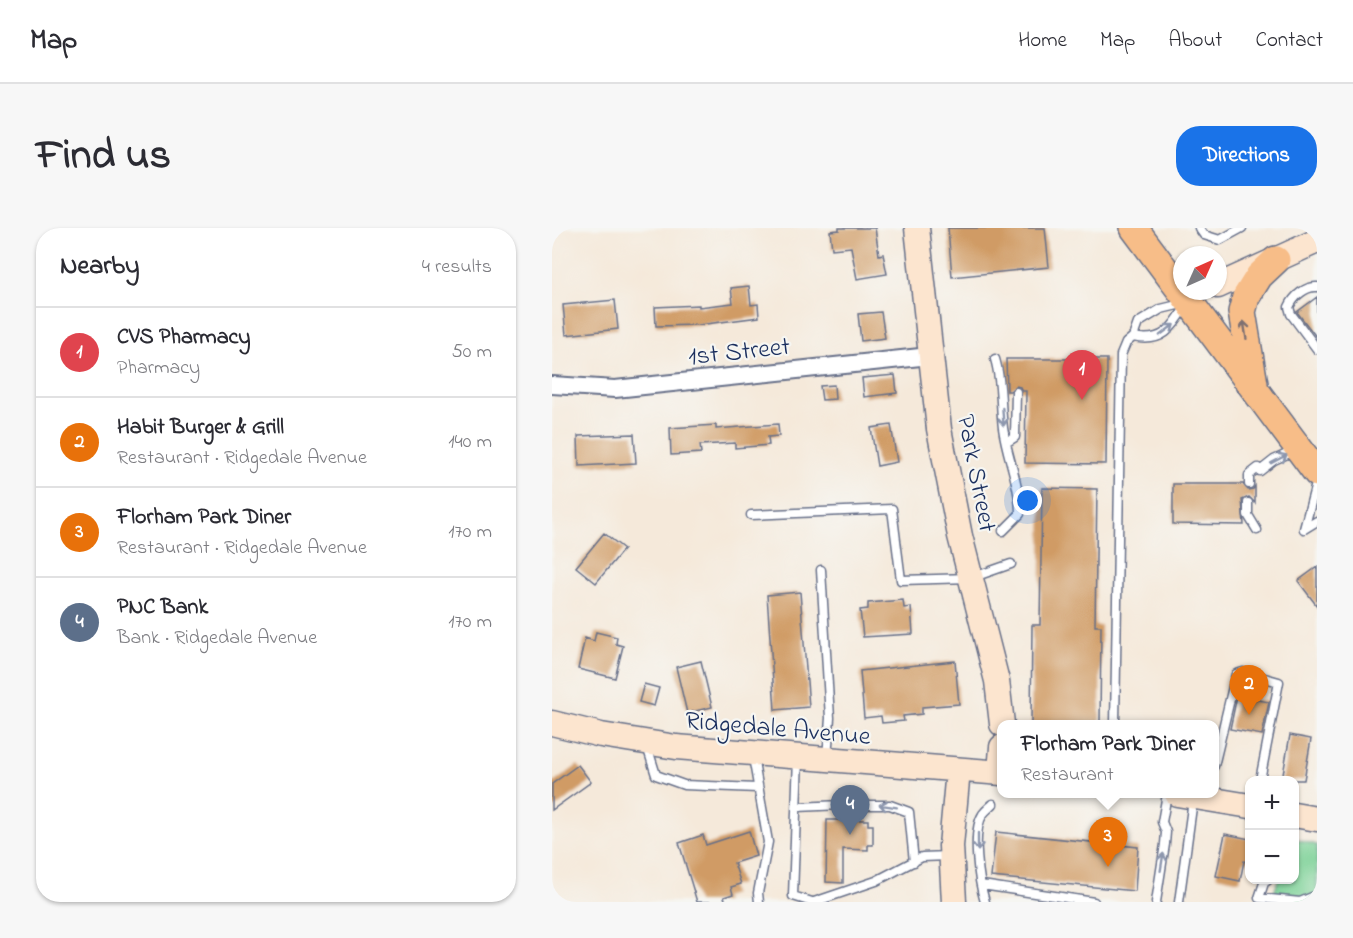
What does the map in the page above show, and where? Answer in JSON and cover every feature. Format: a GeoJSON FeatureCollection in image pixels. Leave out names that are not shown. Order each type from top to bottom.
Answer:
{"type":"FeatureCollection","features":[{"type":"Feature","properties":{"kind":"main road","name":"Park Street"},"geometry":{"type":"LineString","coordinates":[[917,228],[939,429],[971,578],[997,681],[1002,720]]}},
{"type":"Feature","properties":{"kind":"main road"},"geometry":{"type":"LineString","coordinates":[[1134,228],[1173,269]]}},
{"type":"Feature","properties":{"kind":"main road"},"geometry":{"type":"LineString","coordinates":[[1227,281],[1317,241]]}},
{"type":"Feature","properties":{"kind":"main road"},"geometry":{"type":"LineString","coordinates":[[1254,388],[1242,312],[1246,297],[1259,276],[1276,260]]}},
{"type":"Feature","properties":{"kind":"main road"},"geometry":{"type":"LineString","coordinates":[[1201,300],[1254,388],[1317,473]]}},
{"type":"Feature","properties":{"kind":"main road","name":"Ridgedale Avenue"},"geometry":{"type":"LineString","coordinates":[[552,723],[602,735],[676,747],[997,773]]}},
{"type":"Feature","properties":{"kind":"main road"},"geometry":{"type":"LineString","coordinates":[[954,902],[951,856],[958,770]]}},
{"type":"Feature","properties":{"kind":"main road"},"geometry":{"type":"LineString","coordinates":[[1211,798],[1245,805]]}},
{"type":"Feature","properties":{"kind":"main road"},"geometry":{"type":"LineString","coordinates":[[1299,816],[1317,819]]}},
{"type":"Feature","properties":{"kind":"street","name":"1st Street"},"geometry":{"type":"LineString","coordinates":[[552,385],[615,389],[930,356]]}},
{"type":"Feature","properties":{"kind":"lane"},"geometry":{"type":"LineString","coordinates":[[1199,228],[1204,235],[1220,240],[1242,228]]}},
{"type":"Feature","properties":{"kind":"lane"},"geometry":{"type":"LineString","coordinates":[[1317,287],[1311,286],[1295,297],[1289,307],[1291,314],[1317,349]]}},
{"type":"Feature","properties":{"kind":"lane"},"geometry":{"type":"LineString","coordinates":[[1115,720],[1121,355],[1126,343],[1133,337],[1138,323],[1161,309],[1187,300]]}},
{"type":"Feature","properties":{"kind":"lane"},"geometry":{"type":"LineString","coordinates":[[1133,337],[1144,340],[1157,337],[1172,328],[1196,300]]}},
{"type":"Feature","properties":{"kind":"lane"},"geometry":{"type":"LineString","coordinates":[[995,359],[999,374],[1004,429],[1020,497],[1020,514],[1003,531]]}},
{"type":"Feature","properties":{"kind":"lane"},"geometry":{"type":"LineString","coordinates":[[1007,442],[1015,437],[1016,392]]}},
{"type":"Feature","properties":{"kind":"lane"},"geometry":{"type":"LineString","coordinates":[[1249,484],[1249,476],[1274,460],[1299,449]]}},
{"type":"Feature","properties":{"kind":"lane"},"geometry":{"type":"LineString","coordinates":[[1317,480],[1304,529],[1317,521]]}},
{"type":"Feature","properties":{"kind":"lane"},"geometry":{"type":"LineString","coordinates":[[1248,503],[1248,515],[1257,530]]}},
{"type":"Feature","properties":{"kind":"lane"},"geometry":{"type":"LineString","coordinates":[[751,515],[892,509],[901,580],[971,578],[1011,564]]}},
{"type":"Feature","properties":{"kind":"lane"},"geometry":{"type":"LineString","coordinates":[[821,570],[830,718],[826,759]]}},
{"type":"Feature","properties":{"kind":"lane"},"geometry":{"type":"LineString","coordinates":[[1219,748],[1236,674],[1243,672],[1279,682],[1261,776]]}},
{"type":"Feature","properties":{"kind":"lane"},"geometry":{"type":"LineString","coordinates":[[646,742],[656,775],[684,785],[757,788]]}},
{"type":"Feature","properties":{"kind":"lane"},"geometry":{"type":"LineString","coordinates":[[753,753],[757,788],[768,842],[758,892],[759,902]]}},
{"type":"Feature","properties":{"kind":"lane"},"geometry":{"type":"LineString","coordinates":[[798,757],[793,896],[813,902],[876,881],[922,857],[951,856]]}},
{"type":"Feature","properties":{"kind":"lane"},"geometry":{"type":"LineString","coordinates":[[1156,902],[1165,844],[1166,832],[1162,822],[1166,798]]}},
{"type":"Feature","properties":{"kind":"lane"},"geometry":{"type":"LineString","coordinates":[[1179,902],[1196,798]]}},
{"type":"Feature","properties":{"kind":"lane"},"geometry":{"type":"LineString","coordinates":[[985,902],[977,851],[978,831],[983,815],[993,804]]}},
{"type":"Feature","properties":{"kind":"lane"},"geometry":{"type":"LineString","coordinates":[[796,807],[842,805]]}},
{"type":"Feature","properties":{"kind":"lane"},"geometry":{"type":"LineString","coordinates":[[859,805],[890,805],[909,812],[914,862]]}},
{"type":"Feature","properties":{"kind":"lane"},"geometry":{"type":"LineString","coordinates":[[1264,884],[1259,898],[1300,902],[1317,896]]}},
{"type":"Feature","properties":{"kind":"lane"},"geometry":{"type":"LineString","coordinates":[[982,885],[1094,902]]}},
{"type":"Feature","properties":{"kind":"green space"},"geometry":{"type":"Polygon","coordinates":[[[1299,840],[1317,845],[1317,902],[1275,902],[1272,899],[1277,884],[1299,884],[1299,840]]]}},
{"type":"Feature","properties":{"kind":"building"},"geometry":{"type":"Polygon","coordinates":[[[839,228],[875,228],[879,255],[883,254],[887,274],[857,279],[851,247],[832,249],[830,231],[839,230],[839,228]]]}},
{"type":"Feature","properties":{"kind":"building"},"geometry":{"type":"Polygon","coordinates":[[[948,228],[1045,228],[1049,267],[952,277],[948,228]]]}},
{"type":"Feature","properties":{"kind":"building"},"geometry":{"type":"Polygon","coordinates":[[[749,286],[751,305],[758,304],[759,317],[698,325],[656,326],[655,307],[699,305],[699,307],[733,303],[731,288],[749,286]]]}},
{"type":"Feature","properties":{"kind":"building"},"geometry":{"type":"Polygon","coordinates":[[[1317,297],[1317,338],[1297,312],[1317,297]]]}},
{"type":"Feature","properties":{"kind":"building"},"geometry":{"type":"Polygon","coordinates":[[[615,300],[618,329],[566,335],[563,305],[615,300]]]}},
{"type":"Feature","properties":{"kind":"building"},"geometry":{"type":"Polygon","coordinates":[[[881,312],[885,338],[861,341],[858,314],[881,312]]]}},
{"type":"Feature","properties":{"kind":"building"},"geometry":{"type":"Polygon","coordinates":[[[1006,359],[1107,359],[1106,464],[1025,463],[1026,391],[1016,386],[1007,391],[1006,359]]]}},
{"type":"Feature","properties":{"kind":"building"},"geometry":{"type":"Polygon","coordinates":[[[895,375],[897,393],[864,397],[862,378],[895,375]]]}},
{"type":"Feature","properties":{"kind":"building"},"geometry":{"type":"Polygon","coordinates":[[[834,385],[835,399],[822,400],[820,386],[834,385]]]}},
{"type":"Feature","properties":{"kind":"building"},"geometry":{"type":"Polygon","coordinates":[[[778,424],[779,436],[768,437],[769,445],[735,448],[735,443],[700,445],[701,453],[671,455],[670,428],[716,425],[716,429],[778,424]]]}},
{"type":"Feature","properties":{"kind":"building"},"geometry":{"type":"Polygon","coordinates":[[[891,425],[897,462],[877,466],[871,428],[891,425]]]}},
{"type":"Feature","properties":{"kind":"building"},"geometry":{"type":"Polygon","coordinates":[[[634,434],[636,463],[579,466],[578,436],[634,434]]]}},
{"type":"Feature","properties":{"kind":"building"},"geometry":{"type":"Polygon","coordinates":[[[1173,484],[1243,484],[1248,490],[1255,486],[1255,503],[1249,497],[1242,500],[1244,525],[1173,524],[1173,484]]]}},
{"type":"Feature","properties":{"kind":"building"},"geometry":{"type":"Polygon","coordinates":[[[1042,488],[1097,489],[1095,626],[1101,626],[1100,720],[1031,720],[1032,625],[1040,625],[1042,488]]]}},
{"type":"Feature","properties":{"kind":"building"},"geometry":{"type":"Polygon","coordinates":[[[604,533],[624,549],[596,583],[576,567],[604,533]]]}},
{"type":"Feature","properties":{"kind":"building"},"geometry":{"type":"Polygon","coordinates":[[[1317,567],[1317,606],[1298,581],[1317,567]]]}},
{"type":"Feature","properties":{"kind":"building"},"geometry":{"type":"Polygon","coordinates":[[[800,592],[809,707],[775,710],[767,595],[800,592]]]}},
{"type":"Feature","properties":{"kind":"building"},"geometry":{"type":"Polygon","coordinates":[[[903,600],[904,608],[911,607],[913,634],[863,637],[860,610],[868,609],[868,603],[903,600]]]}},
{"type":"Feature","properties":{"kind":"building"},"geometry":{"type":"Polygon","coordinates":[[[596,632],[617,637],[616,644],[623,646],[615,678],[578,669],[585,638],[594,641],[596,632]]]}},
{"type":"Feature","properties":{"kind":"building"},"geometry":{"type":"Polygon","coordinates":[[[701,661],[712,707],[687,713],[676,667],[701,661]]]}},
{"type":"Feature","properties":{"kind":"building"},"geometry":{"type":"Polygon","coordinates":[[[955,661],[959,704],[922,707],[922,714],[903,716],[904,721],[882,723],[881,716],[864,718],[860,671],[955,661]]]}},
{"type":"Feature","properties":{"kind":"building"},"geometry":{"type":"Polygon","coordinates":[[[644,684],[659,688],[654,706],[639,702],[644,684]]]}},
{"type":"Feature","properties":{"kind":"building"},"geometry":{"type":"Polygon","coordinates":[[[1237,696],[1269,702],[1262,735],[1230,729],[1237,696]]]}},
{"type":"Feature","properties":{"kind":"building"},"geometry":{"type":"Polygon","coordinates":[[[1290,735],[1311,739],[1304,780],[1299,780],[1299,776],[1283,776],[1290,735]]]}},
{"type":"Feature","properties":{"kind":"building"},"geometry":{"type":"Polygon","coordinates":[[[578,765],[591,782],[552,810],[552,784],[578,765]]]}},
{"type":"Feature","properties":{"kind":"building"},"geometry":{"type":"Polygon","coordinates":[[[842,794],[859,794],[859,799],[853,802],[853,808],[859,811],[859,820],[868,820],[868,825],[873,825],[873,845],[868,845],[868,850],[843,849],[843,883],[826,882],[827,820],[841,820],[841,811],[846,810],[848,805],[847,801],[842,799],[842,794]]]}},
{"type":"Feature","properties":{"kind":"building"},"geometry":{"type":"Polygon","coordinates":[[[749,831],[756,856],[734,863],[741,884],[731,887],[733,894],[724,897],[726,902],[697,902],[679,843],[703,835],[706,845],[749,831]]]}},
{"type":"Feature","properties":{"kind":"building"},"geometry":{"type":"Polygon","coordinates":[[[996,832],[1138,847],[1135,891],[991,877],[996,832]]]}},
{"type":"Feature","properties":{"kind":"building"},"geometry":{"type":"Polygon","coordinates":[[[1225,834],[1245,838],[1245,861],[1240,881],[1216,876],[1225,834]]]}},
{"type":"Feature","properties":{"kind":"place","name":"CVS Pharmacy"},"geometry":{"type":"Point","coordinates":[1082,400]}},
{"type":"Feature","properties":{"kind":"place","name":"Habit Burger & Grill"},"geometry":{"type":"Point","coordinates":[1249,715]}},
{"type":"Feature","properties":{"kind":"place","name":"PNC Bank"},"geometry":{"type":"Point","coordinates":[850,835]}},
{"type":"Feature","properties":{"kind":"place","name":"Florham Park Diner"},"geometry":{"type":"Point","coordinates":[1108,867]}}]}
